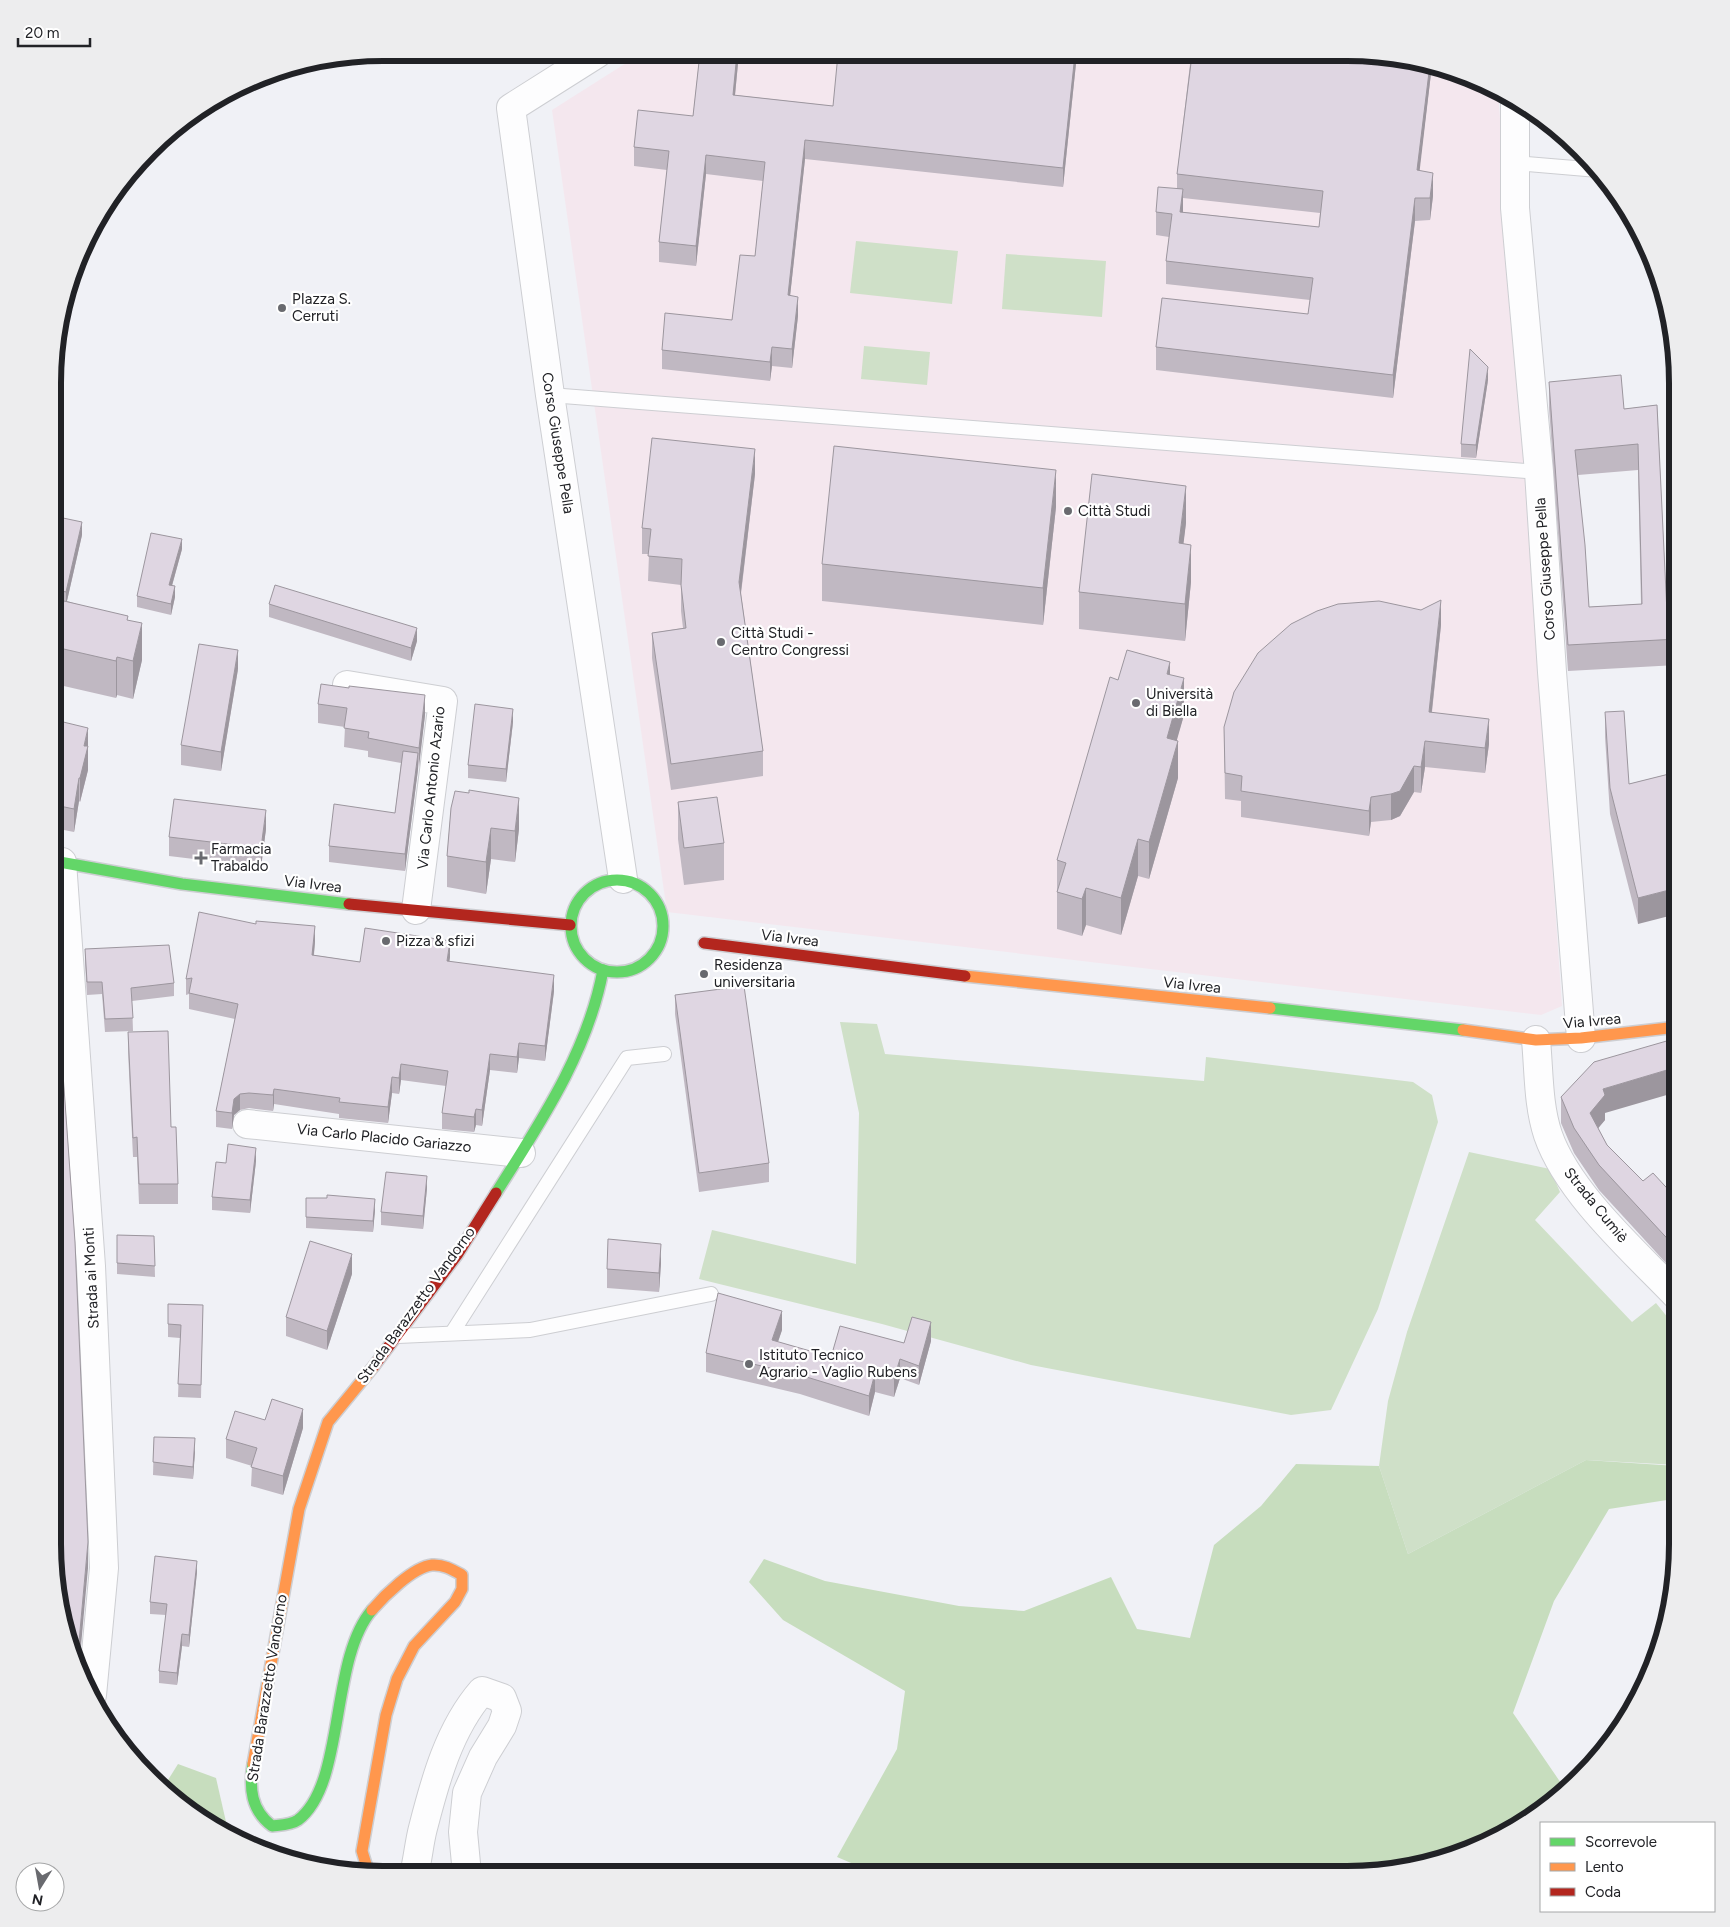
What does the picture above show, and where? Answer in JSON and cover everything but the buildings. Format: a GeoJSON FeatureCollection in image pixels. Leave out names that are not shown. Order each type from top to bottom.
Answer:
{"type":"FeatureCollection","features":[{"type":"Feature","properties":{"kind":"main road","name":"Via Ivrea"},"geometry":{"type":"LineString","coordinates":[[61,862],[206,886],[570,925]]}},
{"type":"Feature","properties":{"kind":"main road"},"geometry":{"type":"LineString","coordinates":[[623,879],[638,884],[655,900],[664,922],[662,937],[656,950],[646,962],[633,970],[618,972],[604,970],[590,964],[579,953],[572,940],[570,925],[573,910],[580,896],[592,886],[607,880],[623,879]]}},
{"type":"Feature","properties":{"kind":"main road"},"geometry":{"type":"LineString","coordinates":[[662,937],[678,939]]}},
{"type":"Feature","properties":{"kind":"main road","name":"Via Ivrea"},"geometry":{"type":"LineString","coordinates":[[704,942],[971,977],[1410,1023],[1536,1040],[1581,1038],[1669,1028]]}},
{"type":"Feature","properties":{"kind":"main road","name":"Strada Barazzetto Vandorno"},"geometry":{"type":"LineString","coordinates":[[366,1865],[362,1851],[386,1715],[397,1678],[414,1646],[455,1602],[462,1588],[462,1575],[448,1566],[436,1564],[419,1568],[373,1606],[358,1630],[346,1668],[318,1796],[299,1820],[272,1826],[262,1820],[252,1798],[250,1781],[299,1509],[312,1465],[328,1422],[398,1336],[457,1255],[521,1153],[568,1072],[598,998],[604,970]]}},
{"type":"Feature","properties":{"kind":"street","name":"Corso Giuseppe Pella"},"geometry":{"type":"LineString","coordinates":[[585,61],[511,108],[550,395],[623,879]]}},
{"type":"Feature","properties":{"kind":"street","name":"Corso Giuseppe Pella"},"geometry":{"type":"LineString","coordinates":[[1515,108],[1515,208],[1539,472],[1552,672],[1581,1038]]}},
{"type":"Feature","properties":{"kind":"street","name":"Via Carlo Antonio Azario"},"geometry":{"type":"LineString","coordinates":[[347,685],[443,701],[416,910]]}},
{"type":"Feature","properties":{"kind":"street","name":"Strada ai Monti"},"geometry":{"type":"LineString","coordinates":[[61,898],[91,1266],[104,1568],[93,1684]]}},
{"type":"Feature","properties":{"kind":"street","name":"Strada Cumiè"},"geometry":{"type":"LineString","coordinates":[[1536,1040],[1542,1112],[1549,1137],[1562,1162],[1584,1196],[1614,1232],[1669,1288]]}},
{"type":"Feature","properties":{"kind":"street","name":"Via Carlo Placido Gariazzo"},"geometry":{"type":"LineString","coordinates":[[247,1124],[521,1153]]}},
{"type":"Feature","properties":{"kind":"street"},"geometry":{"type":"LineString","coordinates":[[415,1866],[422,1830],[448,1746],[463,1718],[482,1691],[502,1698],[507,1711],[502,1726],[483,1757],[467,1793],[462,1832],[466,1866]]}},
{"type":"Feature","properties":{"kind":"lane"},"geometry":{"type":"LineString","coordinates":[[1516,163],[1587,169]]}},
{"type":"Feature","properties":{"kind":"lane"},"geometry":{"type":"LineString","coordinates":[[550,395],[1539,472]]}},
{"type":"Feature","properties":{"kind":"lane"},"geometry":{"type":"LineString","coordinates":[[452,1333],[627,1058],[664,1054]]}},
{"type":"Feature","properties":{"kind":"lane"},"geometry":{"type":"LineString","coordinates":[[398,1336],[530,1330],[711,1294]]}},
{"type":"Feature","properties":{"kind":"shaded area","name":"Città Studi"},"geometry":{"type":"Polygon","coordinates":[[[629,61],[1347,61],[1389,64],[1430,72],[1451,78],[1499,99],[1562,1006],[1541,1015],[667,912],[552,110],[629,61]]]}},
{"type":"Feature","properties":{"kind":"green space"},"geometry":{"type":"Polygon","coordinates":[[[856,241],[958,251],[952,304],[850,293],[856,241]]]}},
{"type":"Feature","properties":{"kind":"green space"},"geometry":{"type":"Polygon","coordinates":[[[1006,254],[1106,261],[1102,317],[1002,309],[1006,254]]]}},
{"type":"Feature","properties":{"kind":"green space"},"geometry":{"type":"Polygon","coordinates":[[[864,346],[930,352],[927,385],[861,379],[864,346]]]}},
{"type":"Feature","properties":{"kind":"green space"},"geometry":{"type":"Polygon","coordinates":[[[840,1022],[877,1024],[885,1054],[1204,1081],[1206,1057],[1413,1082],[1432,1095],[1438,1122],[1401,1238],[1378,1309],[1331,1410],[1291,1415],[1031,1365],[882,1324],[699,1279],[712,1230],[856,1264],[859,1113],[840,1022]]]}},
{"type":"Feature","properties":{"kind":"green space"},"geometry":{"type":"Polygon","coordinates":[[[1469,1152],[1550,1169],[1560,1192],[1535,1220],[1632,1322],[1656,1303],[1669,1319],[1669,1465],[1586,1460],[1408,1554],[1379,1466],[1388,1401],[1407,1332],[1469,1152]]]}},
{"type":"Feature","properties":{"kind":"green space"},"geometry":{"type":"Polygon","coordinates":[[[1586,1460],[1669,1465],[1669,1493],[1667,1500],[1609,1509],[1554,1601],[1513,1713],[1561,1784],[1526,1812],[1508,1823],[1451,1849],[1410,1860],[1347,1866],[858,1866],[837,1857],[897,1749],[905,1691],[783,1620],[749,1582],[764,1559],[825,1581],[959,1606],[1024,1611],[1111,1577],[1137,1629],[1190,1638],[1214,1545],[1261,1506],[1296,1464],[1379,1466],[1408,1554],[1586,1460]]]}},
{"type":"Feature","properties":{"kind":"green space"},"geometry":{"type":"Polygon","coordinates":[[[178,1764],[216,1778],[227,1826],[204,1812],[167,1782],[178,1764]]]}},
{"type":"Feature","properties":{"kind":"traffic: fast"},"geometry":{"type":"LineString","coordinates":[[61,862],[182,884],[349,904]]}},
{"type":"Feature","properties":{"kind":"traffic: fast"},"geometry":{"type":"LineString","coordinates":[[617,880],[635,883],[650,893],[660,908],[663,926],[660,944],[650,959],[635,969],[617,972],[599,969],[584,959],[574,944],[571,926],[574,908],[584,893],[599,883],[617,880]]}},
{"type":"Feature","properties":{"kind":"traffic: fast"},"geometry":{"type":"LineString","coordinates":[[496,1193],[545,1113],[574,1058],[596,1000],[603,970]]}},
{"type":"Feature","properties":{"kind":"traffic: fast"},"geometry":{"type":"LineString","coordinates":[[1270,1008],[1463,1030]]}},
{"type":"Feature","properties":{"kind":"traffic: fast"},"geometry":{"type":"LineString","coordinates":[[253,1764],[251,1782],[253,1798],[265,1820],[272,1826],[289,1824],[298,1820],[313,1803],[324,1779],[349,1659],[358,1632],[372,1610]]}},
{"type":"Feature","properties":{"kind":"traffic: slow"},"geometry":{"type":"LineString","coordinates":[[965,976],[1270,1008]]}},
{"type":"Feature","properties":{"kind":"traffic: slow"},"geometry":{"type":"LineString","coordinates":[[1463,1030],[1536,1040],[1581,1038],[1669,1028]]}},
{"type":"Feature","properties":{"kind":"traffic: slow"},"geometry":{"type":"LineString","coordinates":[[253,1764],[299,1509],[328,1422],[374,1366]]}},
{"type":"Feature","properties":{"kind":"traffic: slow"},"geometry":{"type":"LineString","coordinates":[[366,1865],[362,1851],[386,1715],[397,1679],[414,1646],[455,1602],[462,1589],[462,1575],[440,1565],[424,1567],[399,1583],[372,1610]]}},
{"type":"Feature","properties":{"kind":"traffic: jam"},"geometry":{"type":"LineString","coordinates":[[349,904],[570,925]]}},
{"type":"Feature","properties":{"kind":"traffic: jam"},"geometry":{"type":"LineString","coordinates":[[704,943],[965,976]]}},
{"type":"Feature","properties":{"kind":"traffic: jam"},"geometry":{"type":"LineString","coordinates":[[374,1366],[457,1255],[496,1193]]}},
{"type":"Feature","properties":{"kind":"place","name":"PIazza S. Cerruti"},"geometry":{"type":"Point","coordinates":[282,308]}},
{"type":"Feature","properties":{"kind":"place","name":"Città Studi"},"geometry":{"type":"Point","coordinates":[1068,511]}},
{"type":"Feature","properties":{"kind":"place","name":"Città Studi - Centro Congressi"},"geometry":{"type":"Point","coordinates":[721,642]}},
{"type":"Feature","properties":{"kind":"place","name":"Università di Biella"},"geometry":{"type":"Point","coordinates":[1136,703]}},
{"type":"Feature","properties":{"kind":"place","name":"Farmacia Trabaldo"},"geometry":{"type":"Point","coordinates":[201,858]}},
{"type":"Feature","properties":{"kind":"place","name":"Pizza & sfizi"},"geometry":{"type":"Point","coordinates":[386,941]}},
{"type":"Feature","properties":{"kind":"place","name":"Residenza universitaria"},"geometry":{"type":"Point","coordinates":[704,974]}},
{"type":"Feature","properties":{"kind":"place","name":"Istituto Tecnico Agrario - Vaglio Rubens"},"geometry":{"type":"Point","coordinates":[749,1364]}}]}
